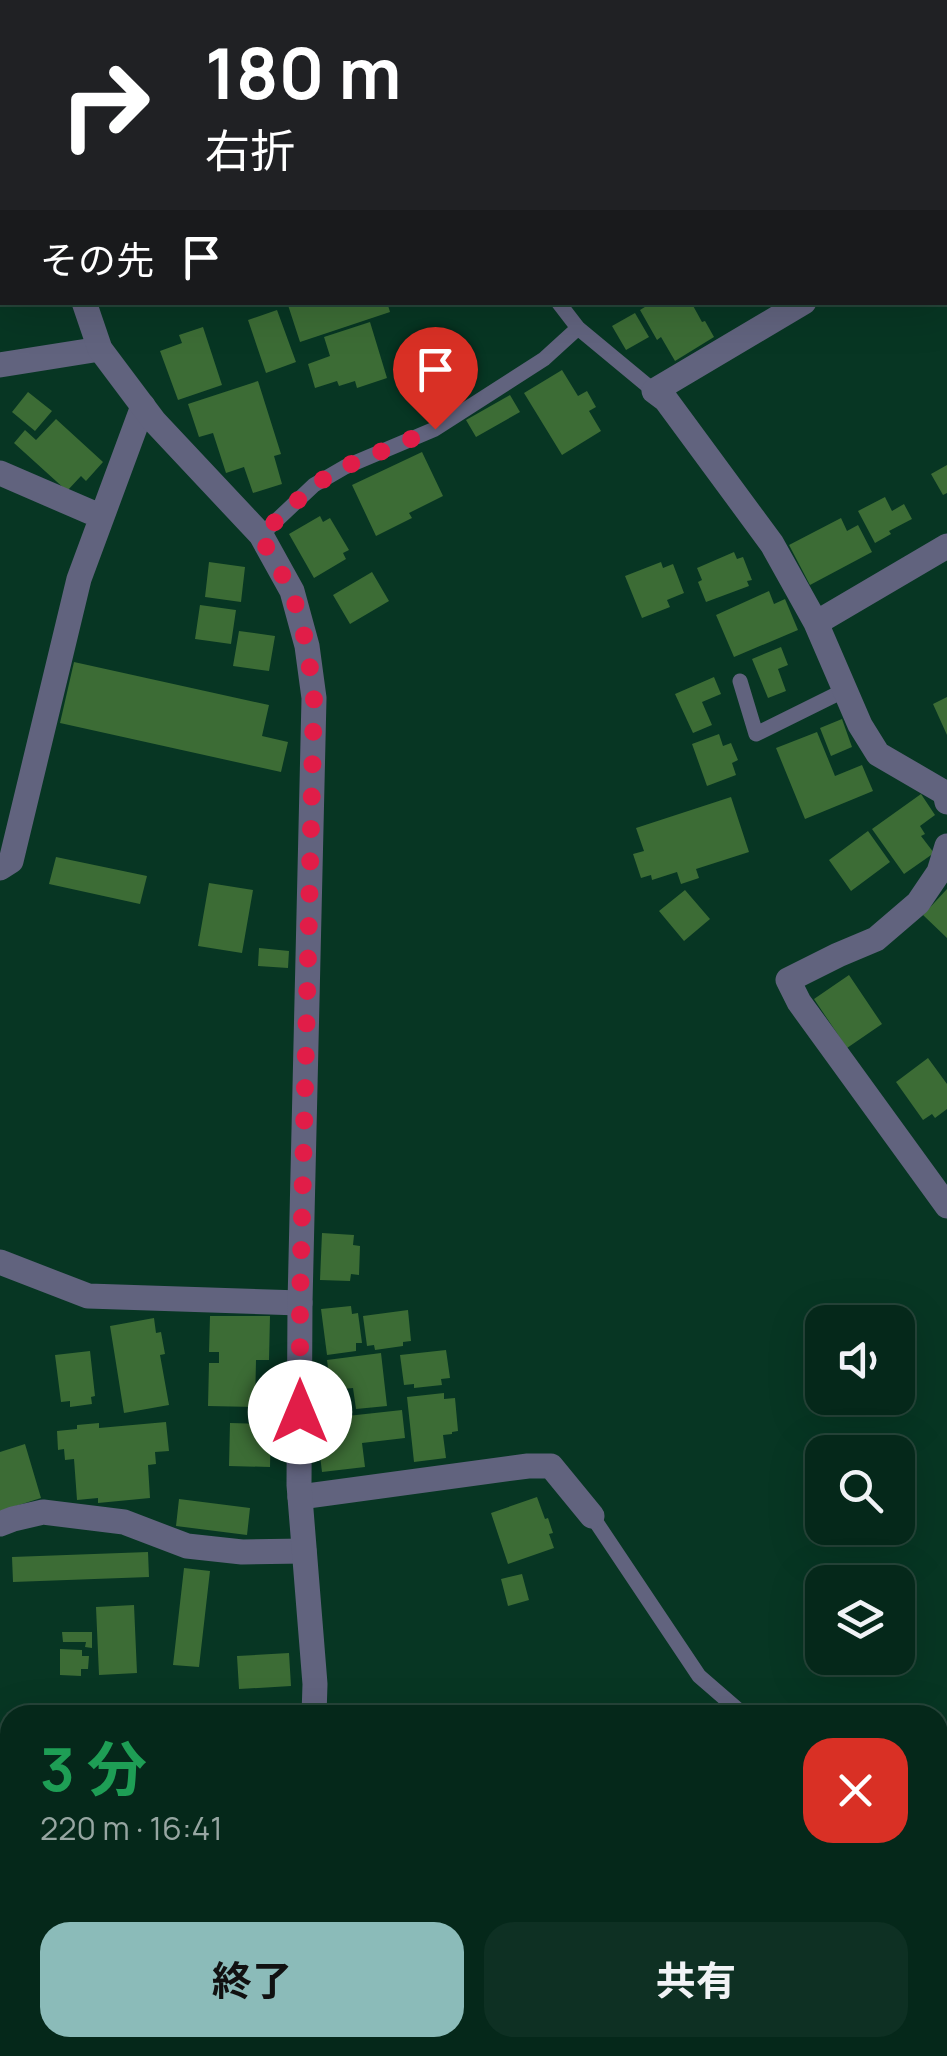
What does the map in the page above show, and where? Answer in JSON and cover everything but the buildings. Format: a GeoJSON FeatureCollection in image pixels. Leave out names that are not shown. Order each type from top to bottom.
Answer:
{"type":"FeatureCollection","features":[{"type":"Feature","properties":{"kind":"street"},"geometry":{"type":"LineString","coordinates":[[85,305],[100,349],[143,406],[260,536],[292,592],[307,646],[314,698],[300,1303],[300,1497],[314,1705]]}},
{"type":"Feature","properties":{"kind":"street"},"geometry":{"type":"LineString","coordinates":[[799,305],[654,390],[666,400],[772,544],[816,622],[860,724],[878,754],[946,796]]}},
{"type":"Feature","properties":{"kind":"street"},"geometry":{"type":"LineString","coordinates":[[0,365],[100,349]]}},
{"type":"Feature","properties":{"kind":"street"},"geometry":{"type":"LineString","coordinates":[[0,868],[11,862],[79,579],[143,406]]}},
{"type":"Feature","properties":{"kind":"street"},"geometry":{"type":"LineString","coordinates":[[0,473],[102,517]]}},
{"type":"Feature","properties":{"kind":"street"},"geometry":{"type":"LineString","coordinates":[[816,622],[947,546]]}},
{"type":"Feature","properties":{"kind":"street"},"geometry":{"type":"LineString","coordinates":[[947,846],[939,872],[918,903],[876,939],[788,980],[799,1002],[947,1206]]}},
{"type":"Feature","properties":{"kind":"street"},"geometry":{"type":"LineString","coordinates":[[0,1262],[88,1296],[300,1303]]}},
{"type":"Feature","properties":{"kind":"street"},"geometry":{"type":"LineString","coordinates":[[300,1497],[551,1466],[592,1516]]}},
{"type":"Feature","properties":{"kind":"street"},"geometry":{"type":"LineString","coordinates":[[0,1524],[43,1512],[124,1522],[187,1546],[242,1552],[304,1551]]}},
{"type":"Feature","properties":{"kind":"lane"},"geometry":{"type":"LineString","coordinates":[[560,305],[578,328],[654,390]]}},
{"type":"Feature","properties":{"kind":"lane"},"geometry":{"type":"LineString","coordinates":[[260,536],[314,485],[344,467],[435,429],[544,359],[578,328]]}},
{"type":"Feature","properties":{"kind":"lane"},"geometry":{"type":"LineString","coordinates":[[740,681],[756,734],[845,690]]}},
{"type":"Feature","properties":{"kind":"lane"},"geometry":{"type":"LineString","coordinates":[[592,1516],[699,1676],[732,1705]]}},
{"type":"Feature","properties":{"kind":"route"},"geometry":{"type":"LineString","coordinates":[[300,1412],[314,698],[307,646],[292,592],[260,536],[314,485],[344,467],[435,429]]}}]}
